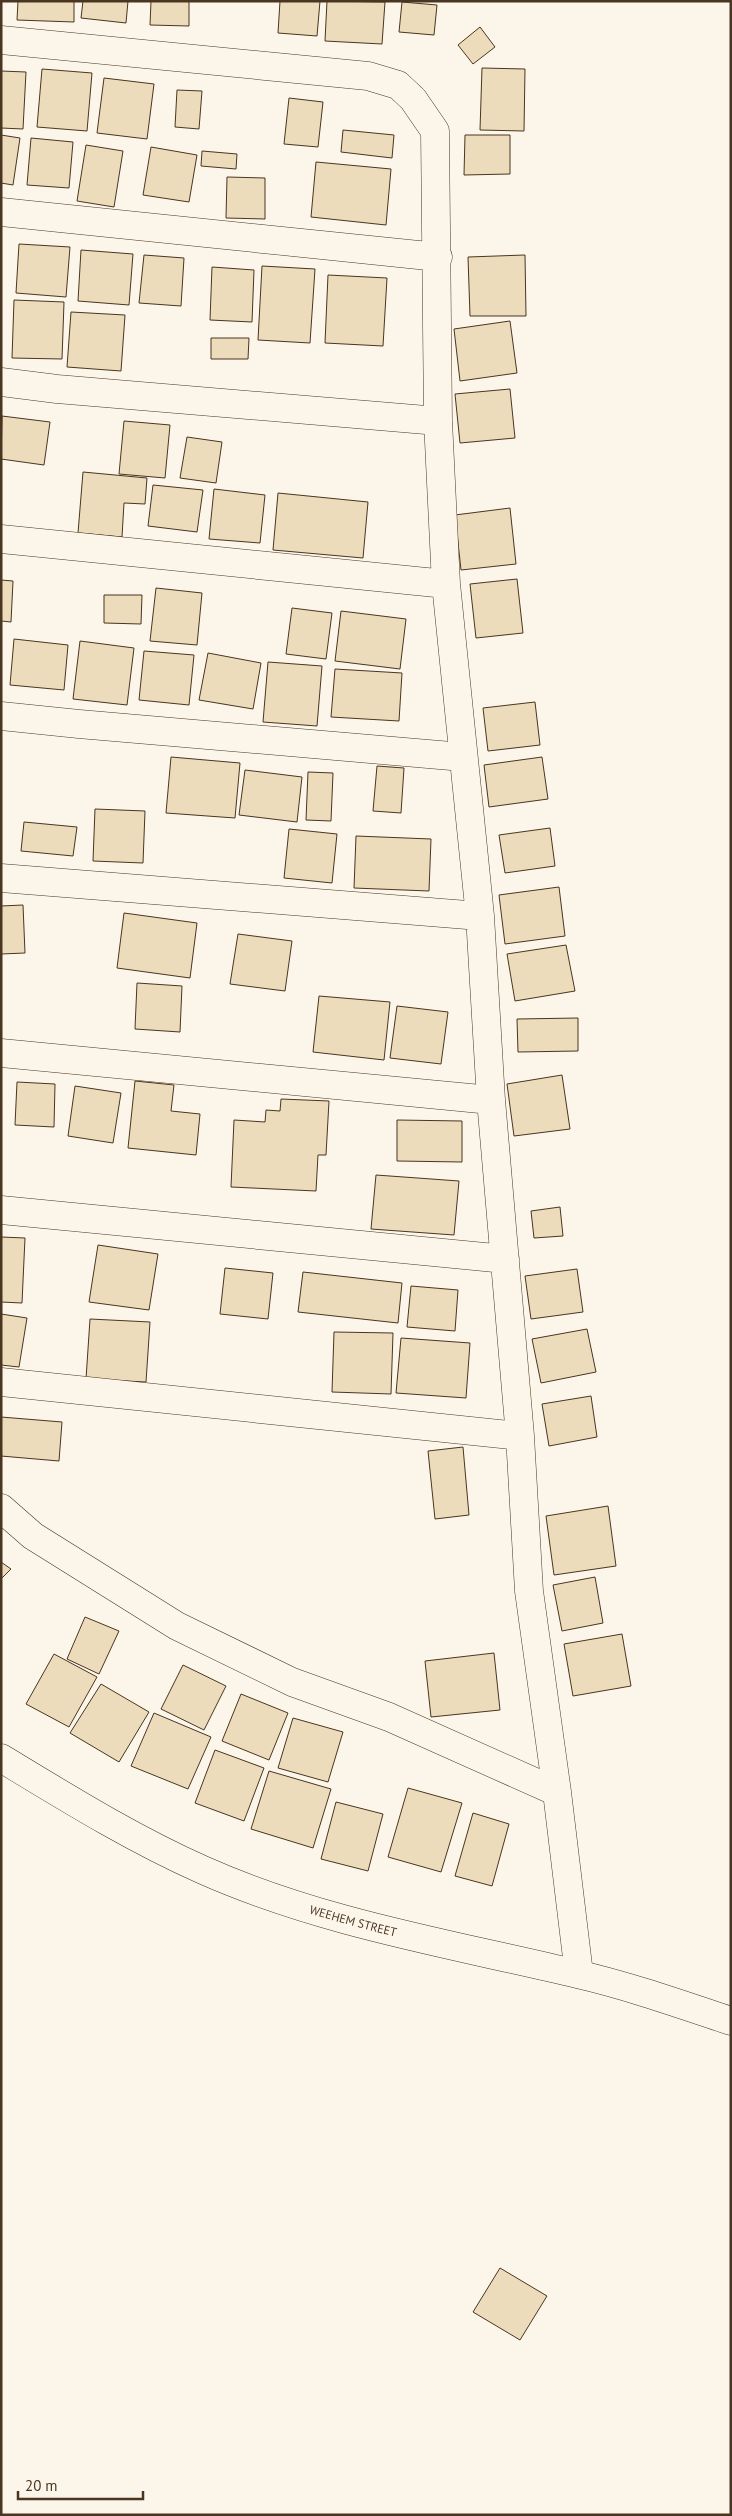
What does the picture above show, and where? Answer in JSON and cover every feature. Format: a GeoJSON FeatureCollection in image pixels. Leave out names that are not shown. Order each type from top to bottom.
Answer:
{"type":"FeatureCollection","features":[{"type":"Feature","properties":{"kind":"street"},"geometry":{"type":"LineString","coordinates":[[1,40],[368,76],[398,85],[413,99],[435,131],[438,257],[438,421],[446,584],[480,916],[491,1100],[520,1436],[528,1591],[557,1792],[579,1974]]}},
{"type":"Feature","properties":{"kind":"street"},"geometry":{"type":"LineString","coordinates":[[1,212],[438,257]]}},
{"type":"Feature","properties":{"kind":"street"},"geometry":{"type":"LineString","coordinates":[[1,382],[438,421]]}},
{"type":"Feature","properties":{"kind":"street"},"geometry":{"type":"LineString","coordinates":[[1,539],[446,584]]}},
{"type":"Feature","properties":{"kind":"street"},"geometry":{"type":"LineString","coordinates":[[1,716],[463,757]]}},
{"type":"Feature","properties":{"kind":"street"},"geometry":{"type":"LineString","coordinates":[[1,878],[480,916]]}},
{"type":"Feature","properties":{"kind":"street"},"geometry":{"type":"LineString","coordinates":[[1,1053],[491,1100]]}},
{"type":"Feature","properties":{"kind":"street"},"geometry":{"type":"LineString","coordinates":[[1,1210],[504,1259]]}},
{"type":"Feature","properties":{"kind":"street"},"geometry":{"type":"LineString","coordinates":[[1,1382],[520,1436]]}},
{"type":"Feature","properties":{"kind":"street"},"geometry":{"type":"LineString","coordinates":[[1,1508],[33,1536],[177,1626],[292,1682],[389,1717],[557,1792]]}},
{"type":"Feature","properties":{"kind":"street","name":"WEEHEM STREET"},"geometry":{"type":"LineString","coordinates":[[1,1758],[124,1831],[204,1871],[299,1906],[426,1940],[579,1974],[731,2021]]}},
{"type":"Feature","properties":{"kind":"building"},"geometry":{"type":"Polygon","coordinates":[[[18,1],[74,1],[74,22],[17,20],[18,1]]]}},
{"type":"Feature","properties":{"kind":"building"},"geometry":{"type":"Polygon","coordinates":[[[83,1],[128,1],[126,23],[81,18],[83,1]]]}},
{"type":"Feature","properties":{"kind":"building"},"geometry":{"type":"Polygon","coordinates":[[[151,1],[189,1],[189,26],[150,25],[151,1]]]}},
{"type":"Feature","properties":{"kind":"building"},"geometry":{"type":"Polygon","coordinates":[[[280,1],[320,1],[317,36],[278,33],[280,1]]]}},
{"type":"Feature","properties":{"kind":"building"},"geometry":{"type":"Polygon","coordinates":[[[327,1],[385,2],[382,44],[325,41],[327,1]]]}},
{"type":"Feature","properties":{"kind":"building"},"geometry":{"type":"Polygon","coordinates":[[[402,2],[437,5],[434,35],[399,32],[402,2]]]}},
{"type":"Feature","properties":{"kind":"building"},"geometry":{"type":"Polygon","coordinates":[[[480,27],[495,47],[473,64],[458,45],[480,27]]]}},
{"type":"Feature","properties":{"kind":"building"},"geometry":{"type":"Polygon","coordinates":[[[482,68],[525,69],[524,131],[480,130],[482,68]]]}},
{"type":"Feature","properties":{"kind":"building"},"geometry":{"type":"Polygon","coordinates":[[[42,69],[92,73],[87,131],[37,127],[42,69]]]}},
{"type":"Feature","properties":{"kind":"building"},"geometry":{"type":"Polygon","coordinates":[[[1,71],[26,72],[23,129],[1,128],[1,71]]]}},
{"type":"Feature","properties":{"kind":"building"},"geometry":{"type":"Polygon","coordinates":[[[104,78],[154,84],[147,139],[97,133],[104,78]]]}},
{"type":"Feature","properties":{"kind":"building"},"geometry":{"type":"Polygon","coordinates":[[[177,90],[202,91],[199,129],[175,127],[177,90]]]}},
{"type":"Feature","properties":{"kind":"building"},"geometry":{"type":"Polygon","coordinates":[[[289,98],[323,102],[318,147],[284,144],[289,98]]]}},
{"type":"Feature","properties":{"kind":"building"},"geometry":{"type":"Polygon","coordinates":[[[343,130],[394,135],[392,158],[341,152],[343,130]]]}},
{"type":"Feature","properties":{"kind":"building"},"geometry":{"type":"Polygon","coordinates":[[[1,135],[20,138],[13,185],[1,183],[1,135]]]}},
{"type":"Feature","properties":{"kind":"building"},"geometry":{"type":"Polygon","coordinates":[[[465,135],[510,135],[510,174],[464,175],[465,135]]]}},
{"type":"Feature","properties":{"kind":"building"},"geometry":{"type":"Polygon","coordinates":[[[31,138],[73,142],[69,188],[27,185],[31,138]]]}},
{"type":"Feature","properties":{"kind":"building"},"geometry":{"type":"Polygon","coordinates":[[[86,145],[123,151],[114,207],[77,201],[86,145]]]}},
{"type":"Feature","properties":{"kind":"building"},"geometry":{"type":"Polygon","coordinates":[[[151,147],[197,155],[189,202],[143,195],[151,147]]]}},
{"type":"Feature","properties":{"kind":"building"},"geometry":{"type":"Polygon","coordinates":[[[202,151],[237,154],[236,169],[201,166],[202,151]]]}},
{"type":"Feature","properties":{"kind":"building"},"geometry":{"type":"Polygon","coordinates":[[[316,162],[391,169],[386,225],[311,217],[316,162]]]}},
{"type":"Feature","properties":{"kind":"building"},"geometry":{"type":"Polygon","coordinates":[[[227,177],[265,178],[265,219],[226,218],[227,177]]]}},
{"type":"Feature","properties":{"kind":"building"},"geometry":{"type":"Polygon","coordinates":[[[19,244],[70,247],[66,297],[16,293],[19,244]]]}},
{"type":"Feature","properties":{"kind":"building"},"geometry":{"type":"Polygon","coordinates":[[[81,250],[133,254],[129,305],[78,301],[81,250]]]}},
{"type":"Feature","properties":{"kind":"building"},"geometry":{"type":"Polygon","coordinates":[[[144,255],[184,258],[181,306],[139,303],[144,255]]]}},
{"type":"Feature","properties":{"kind":"building"},"geometry":{"type":"Polygon","coordinates":[[[525,255],[526,316],[470,316],[468,257],[525,255]]]}},
{"type":"Feature","properties":{"kind":"building"},"geometry":{"type":"Polygon","coordinates":[[[262,266],[315,269],[310,343],[258,340],[262,266]]]}},
{"type":"Feature","properties":{"kind":"building"},"geometry":{"type":"Polygon","coordinates":[[[212,267],[254,270],[252,322],[210,320],[212,267]]]}},
{"type":"Feature","properties":{"kind":"building"},"geometry":{"type":"Polygon","coordinates":[[[328,275],[387,278],[383,346],[325,343],[328,275]]]}},
{"type":"Feature","properties":{"kind":"building"},"geometry":{"type":"Polygon","coordinates":[[[14,300],[64,302],[62,359],[12,358],[14,300]]]}},
{"type":"Feature","properties":{"kind":"building"},"geometry":{"type":"Polygon","coordinates":[[[71,312],[125,315],[121,371],[67,367],[71,312]]]}},
{"type":"Feature","properties":{"kind":"building"},"geometry":{"type":"Polygon","coordinates":[[[510,321],[517,373],[460,381],[454,329],[510,321]]]}},
{"type":"Feature","properties":{"kind":"building"},"geometry":{"type":"Polygon","coordinates":[[[211,338],[249,338],[248,359],[211,359],[211,338]]]}},
{"type":"Feature","properties":{"kind":"building"},"geometry":{"type":"Polygon","coordinates":[[[510,389],[515,438],[460,443],[455,394],[510,389]]]}},
{"type":"Feature","properties":{"kind":"building"},"geometry":{"type":"Polygon","coordinates":[[[2,416],[50,422],[44,465],[1,459],[2,416]]]}},
{"type":"Feature","properties":{"kind":"building"},"geometry":{"type":"Polygon","coordinates":[[[124,421],[170,425],[165,478],[119,474],[124,421]]]}},
{"type":"Feature","properties":{"kind":"building"},"geometry":{"type":"Polygon","coordinates":[[[187,437],[222,442],[216,483],[180,478],[187,437]]]}},
{"type":"Feature","properties":{"kind":"building"},"geometry":{"type":"Polygon","coordinates":[[[83,472],[147,478],[145,504],[124,503],[122,537],[78,533],[83,472]]]}},
{"type":"Feature","properties":{"kind":"building"},"geometry":{"type":"Polygon","coordinates":[[[153,485],[203,490],[197,532],[148,526],[153,485]]]}},
{"type":"Feature","properties":{"kind":"building"},"geometry":{"type":"Polygon","coordinates":[[[214,489],[265,495],[260,543],[209,539],[214,489]]]}},
{"type":"Feature","properties":{"kind":"building"},"geometry":{"type":"Polygon","coordinates":[[[278,493],[368,502],[363,558],[273,550],[278,493]]]}},
{"type":"Feature","properties":{"kind":"building"},"geometry":{"type":"Polygon","coordinates":[[[510,508],[516,564],[461,570],[455,515],[510,508]]]}},
{"type":"Feature","properties":{"kind":"building"},"geometry":{"type":"Polygon","coordinates":[[[517,579],[523,633],[476,638],[470,584],[517,579]]]}},
{"type":"Feature","properties":{"kind":"building"},"geometry":{"type":"Polygon","coordinates":[[[1,580],[13,581],[11,622],[1,621],[1,580]]]}},
{"type":"Feature","properties":{"kind":"building"},"geometry":{"type":"Polygon","coordinates":[[[156,588],[202,593],[197,645],[150,641],[156,588]]]}},
{"type":"Feature","properties":{"kind":"building"},"geometry":{"type":"Polygon","coordinates":[[[104,595],[142,595],[141,624],[104,623],[104,595]]]}},
{"type":"Feature","properties":{"kind":"building"},"geometry":{"type":"Polygon","coordinates":[[[292,608],[332,613],[326,659],[286,654],[292,608]]]}},
{"type":"Feature","properties":{"kind":"building"},"geometry":{"type":"Polygon","coordinates":[[[341,611],[406,619],[400,669],[335,661],[341,611]]]}},
{"type":"Feature","properties":{"kind":"building"},"geometry":{"type":"Polygon","coordinates":[[[14,639],[68,645],[64,690],[10,685],[14,639]]]}},
{"type":"Feature","properties":{"kind":"building"},"geometry":{"type":"Polygon","coordinates":[[[80,641],[134,648],[127,705],[73,699],[80,641]]]}},
{"type":"Feature","properties":{"kind":"building"},"geometry":{"type":"Polygon","coordinates":[[[144,651],[194,655],[189,705],[139,700],[144,651]]]}},
{"type":"Feature","properties":{"kind":"building"},"geometry":{"type":"Polygon","coordinates":[[[208,653],[261,663],[253,709],[199,700],[208,653]]]}},
{"type":"Feature","properties":{"kind":"building"},"geometry":{"type":"Polygon","coordinates":[[[268,662],[322,666],[317,726],[263,722],[268,662]]]}},
{"type":"Feature","properties":{"kind":"building"},"geometry":{"type":"Polygon","coordinates":[[[335,669],[402,673],[399,721],[331,717],[335,669]]]}},
{"type":"Feature","properties":{"kind":"building"},"geometry":{"type":"Polygon","coordinates":[[[535,702],[540,745],[488,751],[483,708],[535,702]]]}},
{"type":"Feature","properties":{"kind":"building"},"geometry":{"type":"Polygon","coordinates":[[[171,757],[240,763],[235,818],[166,813],[171,757]]]}},
{"type":"Feature","properties":{"kind":"building"},"geometry":{"type":"Polygon","coordinates":[[[542,757],[548,799],[489,807],[484,765],[542,757]]]}},
{"type":"Feature","properties":{"kind":"building"},"geometry":{"type":"Polygon","coordinates":[[[377,766],[404,768],[401,813],[373,811],[377,766]]]}},
{"type":"Feature","properties":{"kind":"building"},"geometry":{"type":"Polygon","coordinates":[[[245,770],[302,777],[297,822],[239,815],[245,770]]]}},
{"type":"Feature","properties":{"kind":"building"},"geometry":{"type":"Polygon","coordinates":[[[308,772],[333,773],[331,821],[306,820],[308,772]]]}},
{"type":"Feature","properties":{"kind":"building"},"geometry":{"type":"Polygon","coordinates":[[[95,809],[145,811],[143,863],[93,861],[95,809]]]}},
{"type":"Feature","properties":{"kind":"building"},"geometry":{"type":"Polygon","coordinates":[[[24,822],[77,827],[73,856],[21,851],[24,822]]]}},
{"type":"Feature","properties":{"kind":"building"},"geometry":{"type":"Polygon","coordinates":[[[550,828],[555,866],[505,873],[499,835],[550,828]]]}},
{"type":"Feature","properties":{"kind":"building"},"geometry":{"type":"Polygon","coordinates":[[[289,829],[337,834],[332,883],[284,878],[289,829]]]}},
{"type":"Feature","properties":{"kind":"building"},"geometry":{"type":"Polygon","coordinates":[[[356,836],[431,839],[429,891],[354,888],[356,836]]]}},
{"type":"Feature","properties":{"kind":"building"},"geometry":{"type":"Polygon","coordinates":[[[559,887],[565,936],[505,944],[499,895],[559,887]]]}},
{"type":"Feature","properties":{"kind":"building"},"geometry":{"type":"Polygon","coordinates":[[[23,905],[25,953],[1,954],[1,906],[23,905]]]}},
{"type":"Feature","properties":{"kind":"building"},"geometry":{"type":"Polygon","coordinates":[[[124,913],[197,923],[190,978],[117,968],[124,913]]]}},
{"type":"Feature","properties":{"kind":"building"},"geometry":{"type":"Polygon","coordinates":[[[238,934],[292,941],[285,991],[230,984],[238,934]]]}},
{"type":"Feature","properties":{"kind":"building"},"geometry":{"type":"Polygon","coordinates":[[[566,945],[575,991],[515,1001],[507,954],[566,945]]]}},
{"type":"Feature","properties":{"kind":"building"},"geometry":{"type":"Polygon","coordinates":[[[137,983],[182,986],[180,1032],[135,1029],[137,983]]]}},
{"type":"Feature","properties":{"kind":"building"},"geometry":{"type":"Polygon","coordinates":[[[319,996],[390,1002],[384,1060],[313,1052],[319,996]]]}},
{"type":"Feature","properties":{"kind":"building"},"geometry":{"type":"Polygon","coordinates":[[[397,1006],[448,1012],[441,1064],[390,1058],[397,1006]]]}},
{"type":"Feature","properties":{"kind":"building"},"geometry":{"type":"Polygon","coordinates":[[[578,1018],[578,1051],[518,1052],[517,1019],[578,1018]]]}},
{"type":"Feature","properties":{"kind":"building"},"geometry":{"type":"Polygon","coordinates":[[[562,1075],[570,1129],[514,1136],[507,1084],[562,1075]]]}},
{"type":"Feature","properties":{"kind":"building"},"geometry":{"type":"Polygon","coordinates":[[[135,1081],[174,1085],[171,1111],[200,1114],[196,1155],[128,1148],[135,1081]]]}},
{"type":"Feature","properties":{"kind":"building"},"geometry":{"type":"Polygon","coordinates":[[[17,1082],[55,1084],[54,1127],[15,1125],[17,1082]]]}},
{"type":"Feature","properties":{"kind":"building"},"geometry":{"type":"Polygon","coordinates":[[[75,1086],[121,1093],[113,1143],[68,1136],[75,1086]]]}},
{"type":"Feature","properties":{"kind":"building"},"geometry":{"type":"Polygon","coordinates":[[[281,1099],[329,1101],[326,1155],[318,1155],[316,1191],[231,1187],[234,1120],[265,1122],[266,1110],[280,1111],[281,1099]]]}},
{"type":"Feature","properties":{"kind":"building"},"geometry":{"type":"Polygon","coordinates":[[[397,1120],[462,1121],[462,1162],[397,1161],[397,1120]]]}},
{"type":"Feature","properties":{"kind":"building"},"geometry":{"type":"Polygon","coordinates":[[[376,1175],[459,1181],[454,1235],[371,1229],[376,1175]]]}},
{"type":"Feature","properties":{"kind":"building"},"geometry":{"type":"Polygon","coordinates":[[[560,1207],[563,1236],[534,1238],[531,1211],[560,1207]]]}},
{"type":"Feature","properties":{"kind":"building"},"geometry":{"type":"Polygon","coordinates":[[[1,1237],[25,1238],[22,1303],[1,1302],[1,1237]]]}},
{"type":"Feature","properties":{"kind":"building"},"geometry":{"type":"Polygon","coordinates":[[[98,1245],[158,1254],[149,1310],[89,1302],[98,1245]]]}},
{"type":"Feature","properties":{"kind":"building"},"geometry":{"type":"Polygon","coordinates":[[[225,1268],[273,1273],[268,1319],[220,1314],[225,1268]]]}},
{"type":"Feature","properties":{"kind":"building"},"geometry":{"type":"Polygon","coordinates":[[[577,1269],[583,1312],[531,1319],[525,1276],[577,1269]]]}},
{"type":"Feature","properties":{"kind":"building"},"geometry":{"type":"Polygon","coordinates":[[[303,1272],[402,1283],[398,1323],[298,1312],[303,1272]]]}},
{"type":"Feature","properties":{"kind":"building"},"geometry":{"type":"Polygon","coordinates":[[[411,1286],[458,1290],[455,1331],[407,1327],[411,1286]]]}},
{"type":"Feature","properties":{"kind":"building"},"geometry":{"type":"Polygon","coordinates":[[[1,1314],[27,1318],[19,1367],[1,1365],[1,1314]]]}},
{"type":"Feature","properties":{"kind":"building"},"geometry":{"type":"Polygon","coordinates":[[[90,1319],[150,1322],[146,1382],[86,1379],[90,1319]]]}},
{"type":"Feature","properties":{"kind":"building"},"geometry":{"type":"Polygon","coordinates":[[[587,1329],[596,1372],[541,1383],[532,1339],[587,1329]]]}},
{"type":"Feature","properties":{"kind":"building"},"geometry":{"type":"Polygon","coordinates":[[[334,1332],[393,1333],[391,1394],[332,1392],[334,1332]]]}},
{"type":"Feature","properties":{"kind":"building"},"geometry":{"type":"Polygon","coordinates":[[[401,1338],[470,1343],[466,1398],[396,1393],[401,1338]]]}},
{"type":"Feature","properties":{"kind":"building"},"geometry":{"type":"Polygon","coordinates":[[[591,1396],[597,1437],[549,1446],[542,1404],[591,1396]]]}},
{"type":"Feature","properties":{"kind":"building"},"geometry":{"type":"Polygon","coordinates":[[[1,1417],[62,1422],[59,1461],[1,1456],[1,1417]]]}},
{"type":"Feature","properties":{"kind":"building"},"geometry":{"type":"Polygon","coordinates":[[[463,1447],[469,1515],[435,1519],[428,1451],[463,1447]]]}},
{"type":"Feature","properties":{"kind":"building"},"geometry":{"type":"Polygon","coordinates":[[[608,1506],[616,1566],[554,1575],[546,1516],[608,1506]]]}},
{"type":"Feature","properties":{"kind":"building"},"geometry":{"type":"Polygon","coordinates":[[[1,1562],[11,1569],[1,1579],[1,1562]]]}},
{"type":"Feature","properties":{"kind":"building"},"geometry":{"type":"Polygon","coordinates":[[[595,1577],[603,1623],[562,1631],[553,1585],[595,1577]]]}},
{"type":"Feature","properties":{"kind":"building"},"geometry":{"type":"Polygon","coordinates":[[[85,1617],[119,1631],[99,1674],[67,1659],[85,1617]]]}},
{"type":"Feature","properties":{"kind":"building"},"geometry":{"type":"Polygon","coordinates":[[[622,1634],[631,1686],[573,1696],[564,1644],[622,1634]]]}},
{"type":"Feature","properties":{"kind":"building"},"geometry":{"type":"Polygon","coordinates":[[[494,1653],[500,1710],[431,1717],[425,1661],[494,1653]]]}},
{"type":"Feature","properties":{"kind":"building"},"geometry":{"type":"Polygon","coordinates":[[[54,1654],[97,1677],[69,1727],[26,1704],[54,1654]]]}},
{"type":"Feature","properties":{"kind":"building"},"geometry":{"type":"Polygon","coordinates":[[[183,1665],[226,1686],[204,1730],[161,1709],[183,1665]]]}},
{"type":"Feature","properties":{"kind":"building"},"geometry":{"type":"Polygon","coordinates":[[[101,1684],[149,1712],[119,1762],[70,1733],[101,1684]]]}},
{"type":"Feature","properties":{"kind":"building"},"geometry":{"type":"Polygon","coordinates":[[[241,1694],[288,1713],[269,1760],[222,1741],[241,1694]]]}},
{"type":"Feature","properties":{"kind":"building"},"geometry":{"type":"Polygon","coordinates":[[[154,1713],[211,1737],[188,1789],[131,1766],[154,1713]]]}},
{"type":"Feature","properties":{"kind":"building"},"geometry":{"type":"Polygon","coordinates":[[[293,1718],[343,1732],[328,1782],[278,1768],[293,1718]]]}},
{"type":"Feature","properties":{"kind":"building"},"geometry":{"type":"Polygon","coordinates":[[[215,1750],[264,1768],[244,1821],[195,1803],[215,1750]]]}},
{"type":"Feature","properties":{"kind":"building"},"geometry":{"type":"Polygon","coordinates":[[[269,1771],[331,1789],[313,1848],[251,1829],[269,1771]]]}},
{"type":"Feature","properties":{"kind":"building"},"geometry":{"type":"Polygon","coordinates":[[[408,1788],[462,1803],[441,1872],[388,1857],[408,1788]]]}},
{"type":"Feature","properties":{"kind":"building"},"geometry":{"type":"Polygon","coordinates":[[[336,1802],[383,1814],[368,1871],[321,1859],[336,1802]]]}},
{"type":"Feature","properties":{"kind":"building"},"geometry":{"type":"Polygon","coordinates":[[[473,1813],[509,1824],[492,1886],[455,1876],[473,1813]]]}},
{"type":"Feature","properties":{"kind":"building"},"geometry":{"type":"Polygon","coordinates":[[[500,2268],[547,2296],[520,2340],[473,2312],[500,2268]]]}}]}
